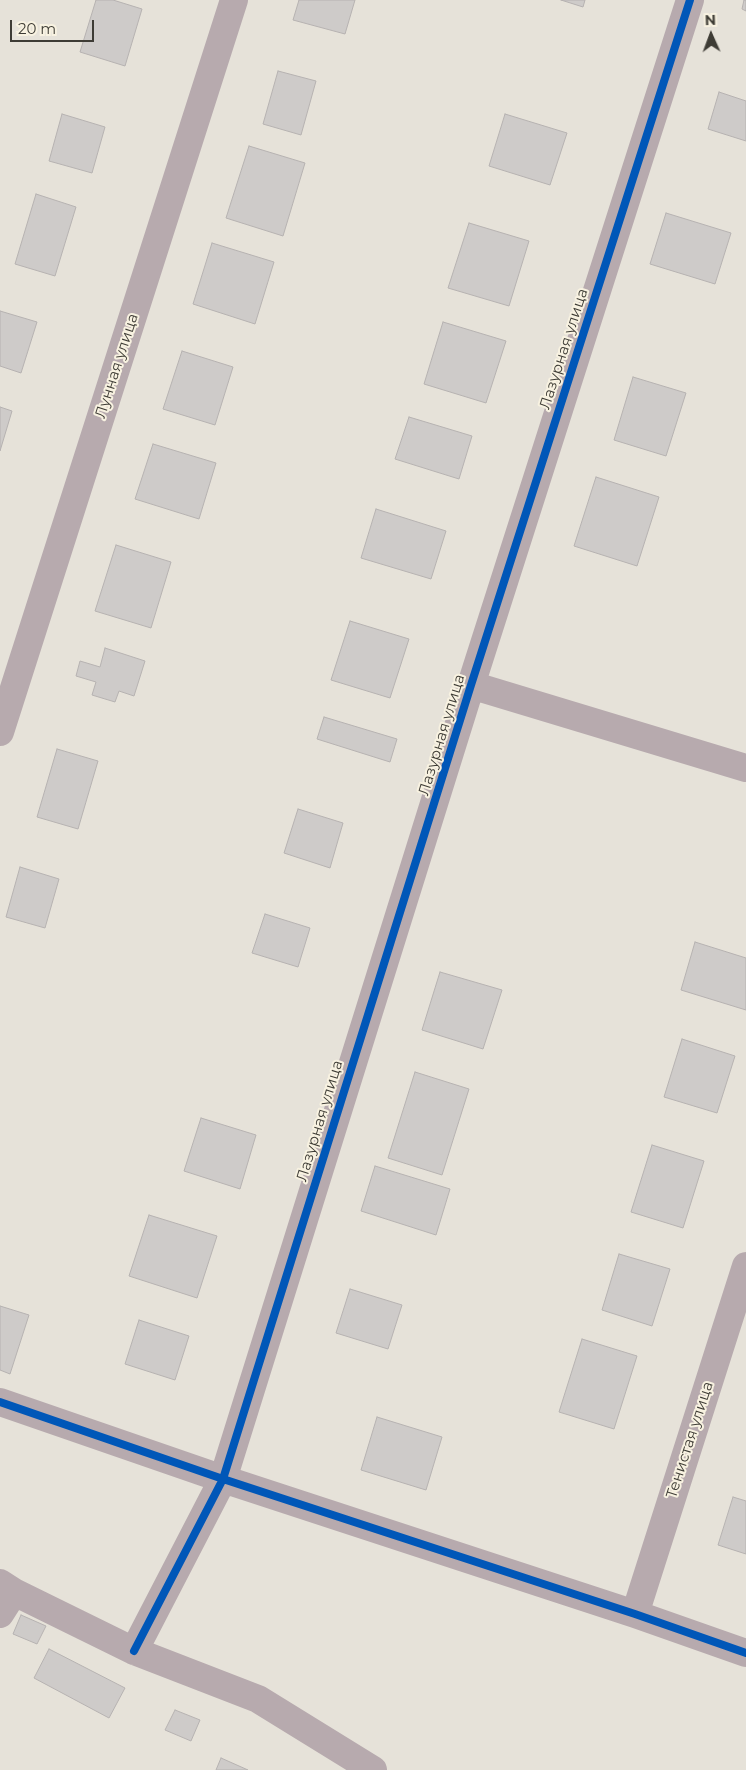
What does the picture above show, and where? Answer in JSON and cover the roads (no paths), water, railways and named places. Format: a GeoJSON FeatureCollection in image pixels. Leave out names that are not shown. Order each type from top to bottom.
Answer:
{"type":"FeatureCollection","features":[{"type":"Feature","properties":{"kind":"street","name":"Лунная улица"},"geometry":{"type":"LineString","coordinates":[[0,732],[234,0]]}},
{"type":"Feature","properties":{"kind":"street","name":"Лазурная улица"},"geometry":{"type":"LineString","coordinates":[[134,1651],[223,1478],[690,0]]}},
{"type":"Feature","properties":{"kind":"street"},"geometry":{"type":"LineString","coordinates":[[472,685],[746,768]]}},
{"type":"Feature","properties":{"kind":"street","name":"Тенистая улица"},"geometry":{"type":"LineString","coordinates":[[635,1614],[746,1266]]}},
{"type":"Feature","properties":{"kind":"street"},"geometry":{"type":"LineString","coordinates":[[0,1402],[635,1614],[746,1653]]}},
{"type":"Feature","properties":{"kind":"street"},"geometry":{"type":"LineString","coordinates":[[0,1614],[7,1587],[134,1651],[258,1699],[373,1770]]}}]}
